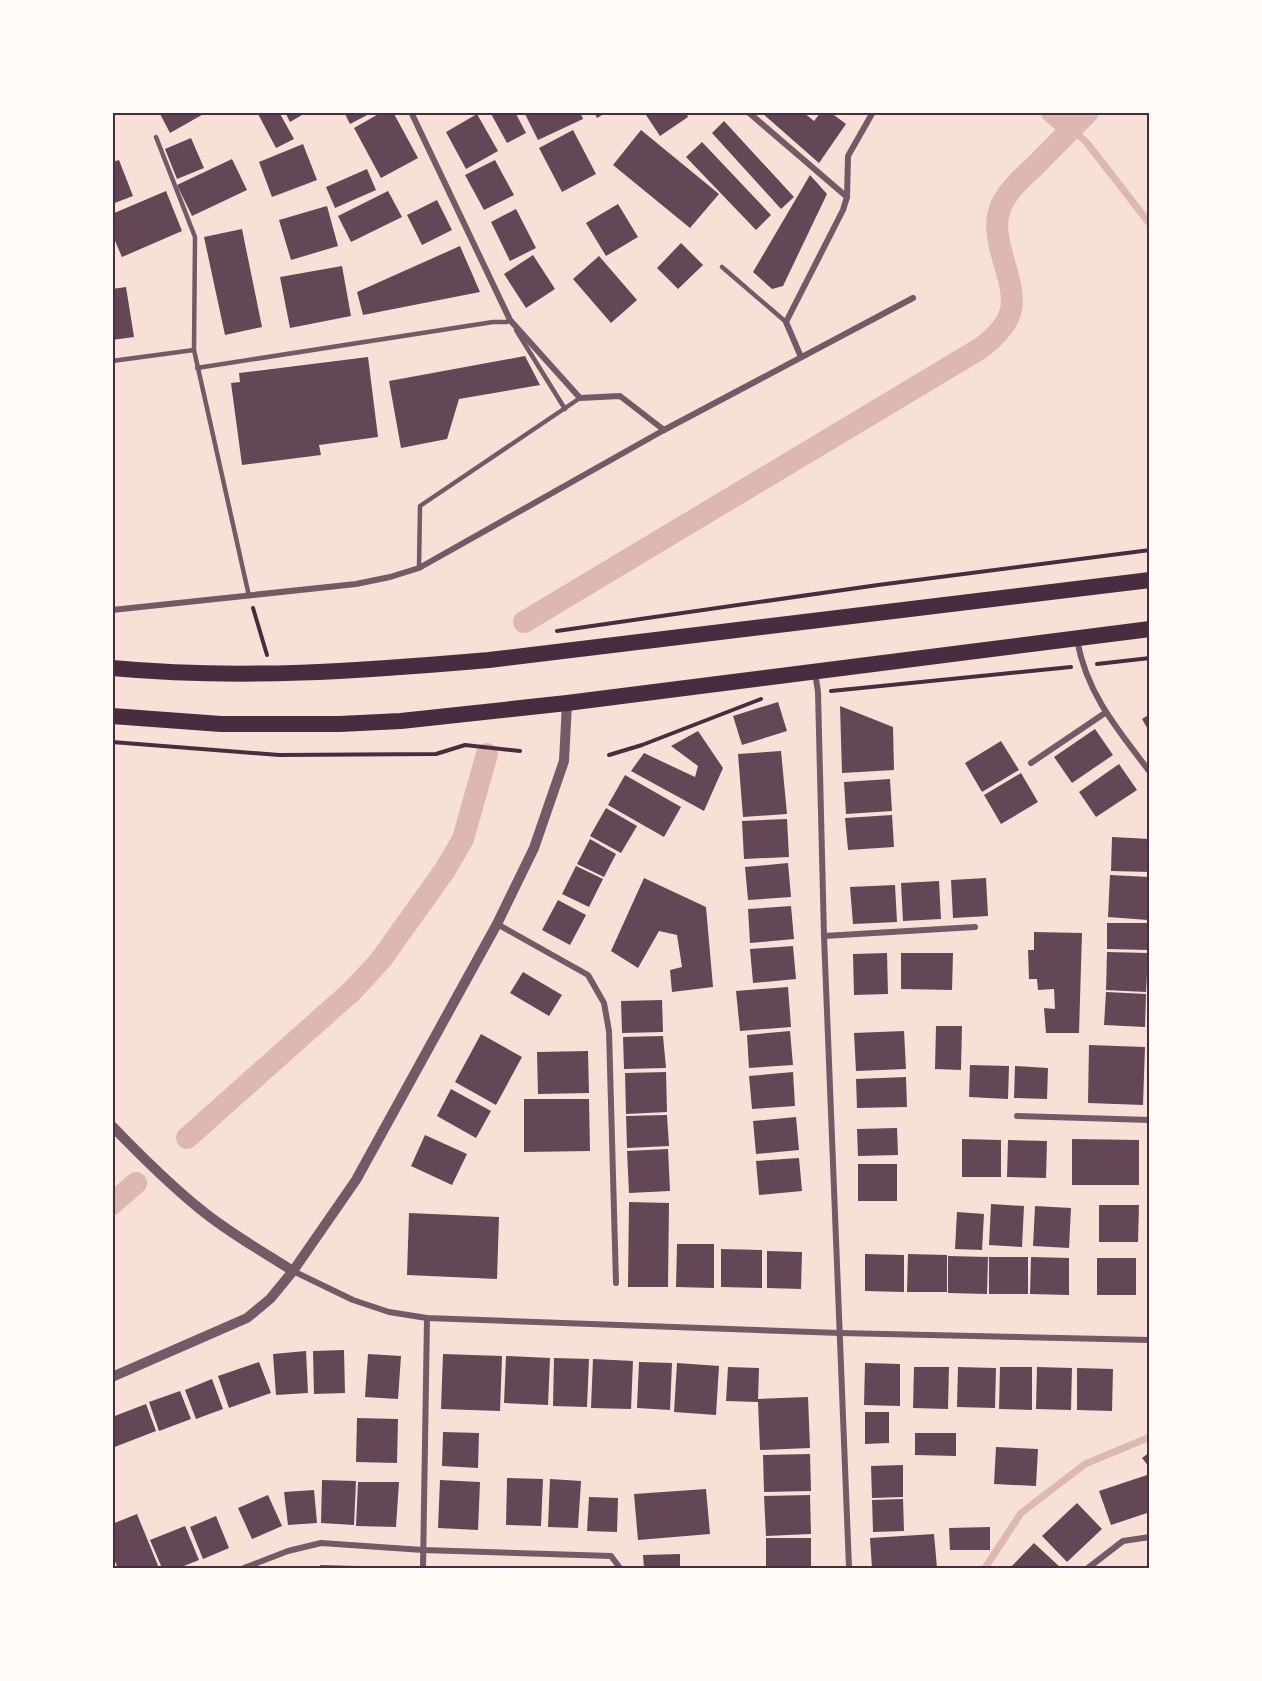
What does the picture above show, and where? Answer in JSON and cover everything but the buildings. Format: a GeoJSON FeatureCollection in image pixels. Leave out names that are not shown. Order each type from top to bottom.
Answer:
{"type":"FeatureCollection","features":[{"type":"Feature","properties":{"kind":"highway"},"geometry":{"type":"LineString","coordinates":[[112,668],[180,674],[283,674],[489,660],[1149,580]]}},
{"type":"Feature","properties":{"kind":"highway"},"geometry":{"type":"LineString","coordinates":[[112,716],[221,724],[339,724],[476,714],[1149,629]]}},
{"type":"Feature","properties":{"kind":"street"},"geometry":{"type":"LineString","coordinates":[[411,112],[510,320],[580,398],[620,396],[664,430]]}},
{"type":"Feature","properties":{"kind":"street"},"geometry":{"type":"LineString","coordinates":[[748,112],[847,197]]}},
{"type":"Feature","properties":{"kind":"street"},"geometry":{"type":"LineString","coordinates":[[801,357],[786,322],[843,210],[847,197],[848,156],[873,112]]}},
{"type":"Feature","properties":{"kind":"street"},"geometry":{"type":"LineString","coordinates":[[112,610],[356,584],[419,568],[664,430],[913,298]]}},
{"type":"Feature","properties":{"kind":"street"},"geometry":{"type":"LineString","coordinates":[[1077,638],[1082,666],[1105,713],[1149,772]]}},
{"type":"Feature","properties":{"kind":"street"},"geometry":{"type":"LineString","coordinates":[[815,671],[818,692],[824,936],[849,1569]]}},
{"type":"Feature","properties":{"kind":"street"},"geometry":{"type":"LineString","coordinates":[[112,1377],[247,1318],[270,1299],[293,1271],[356,1180],[497,924],[534,848],[564,761],[567,704]]}},
{"type":"Feature","properties":{"kind":"street"},"geometry":{"type":"LineString","coordinates":[[1031,763],[1105,713]]}},
{"type":"Feature","properties":{"kind":"street"},"geometry":{"type":"LineString","coordinates":[[497,924],[588,975],[604,1002],[609,1031],[616,1283]]}},
{"type":"Feature","properties":{"kind":"street"},"geometry":{"type":"LineString","coordinates":[[824,936],[975,927]]}},
{"type":"Feature","properties":{"kind":"street"},"geometry":{"type":"LineString","coordinates":[[1017,1116],[1149,1120]]}},
{"type":"Feature","properties":{"kind":"street"},"geometry":{"type":"LineString","coordinates":[[113,1129],[200,1210],[232,1233],[293,1271],[353,1300],[380,1309],[427,1318],[840,1333],[1149,1340]]}},
{"type":"Feature","properties":{"kind":"street"},"geometry":{"type":"LineString","coordinates":[[423,1569],[427,1318]]}},
{"type":"Feature","properties":{"kind":"street"},"geometry":{"type":"LineString","coordinates":[[1088,1569],[1123,1541],[1149,1537]]}},
{"type":"Feature","properties":{"kind":"street"},"geometry":{"type":"LineString","coordinates":[[244,1569],[288,1551],[321,1544],[611,1556],[620,1569]]}},
{"type":"Feature","properties":{"kind":"lane"},"geometry":{"type":"LineString","coordinates":[[156,137],[195,237],[194,350],[249,596]]}},
{"type":"Feature","properties":{"kind":"lane"},"geometry":{"type":"LineString","coordinates":[[722,267],[786,322]]}},
{"type":"Feature","properties":{"kind":"lane"},"geometry":{"type":"LineString","coordinates":[[197,368],[510,320],[565,409]]}},
{"type":"Feature","properties":{"kind":"lane"},"geometry":{"type":"LineString","coordinates":[[112,361],[194,350]]}},
{"type":"Feature","properties":{"kind":"lane"},"geometry":{"type":"LineString","coordinates":[[419,568],[420,506],[580,398]]}},
{"type":"Feature","properties":{"kind":"path"},"geometry":{"type":"LineString","coordinates":[[551,632],[878,585],[1149,550]]}},
{"type":"Feature","properties":{"kind":"path"},"geometry":{"type":"LineString","coordinates":[[249,596],[267,657],[278,656]]}},
{"type":"Feature","properties":{"kind":"path"},"geometry":{"type":"LineString","coordinates":[[818,692],[1149,658]]}},
{"type":"Feature","properties":{"kind":"path"},"geometry":{"type":"LineString","coordinates":[[609,755],[642,745],[761,699],[772,698]]}},
{"type":"Feature","properties":{"kind":"path"},"geometry":{"type":"LineString","coordinates":[[112,742],[279,755],[436,754],[465,745],[520,751]]}},
{"type":"Feature","properties":{"kind":"waterway"},"geometry":{"type":"LineString","coordinates":[[1052,112],[1072,129]]}},
{"type":"Feature","properties":{"kind":"waterway"},"geometry":{"type":"LineString","coordinates":[[524,622],[981,348],[995,336],[1005,324],[1012,302],[997,232],[1001,206],[1016,184],[1088,112]]}},
{"type":"Feature","properties":{"kind":"waterway"},"geometry":{"type":"LineString","coordinates":[[1072,129],[1087,143],[1150,224]]}},
{"type":"Feature","properties":{"kind":"waterway"},"geometry":{"type":"LineString","coordinates":[[187,1138],[352,991],[380,961],[445,870],[463,839],[487,754]]}},
{"type":"Feature","properties":{"kind":"waterway"},"geometry":{"type":"LineString","coordinates":[[112,1204],[136,1183]]}},
{"type":"Feature","properties":{"kind":"waterway"},"geometry":{"type":"LineString","coordinates":[[985,1568],[1021,1513],[1085,1464],[1150,1437]]}}]}
